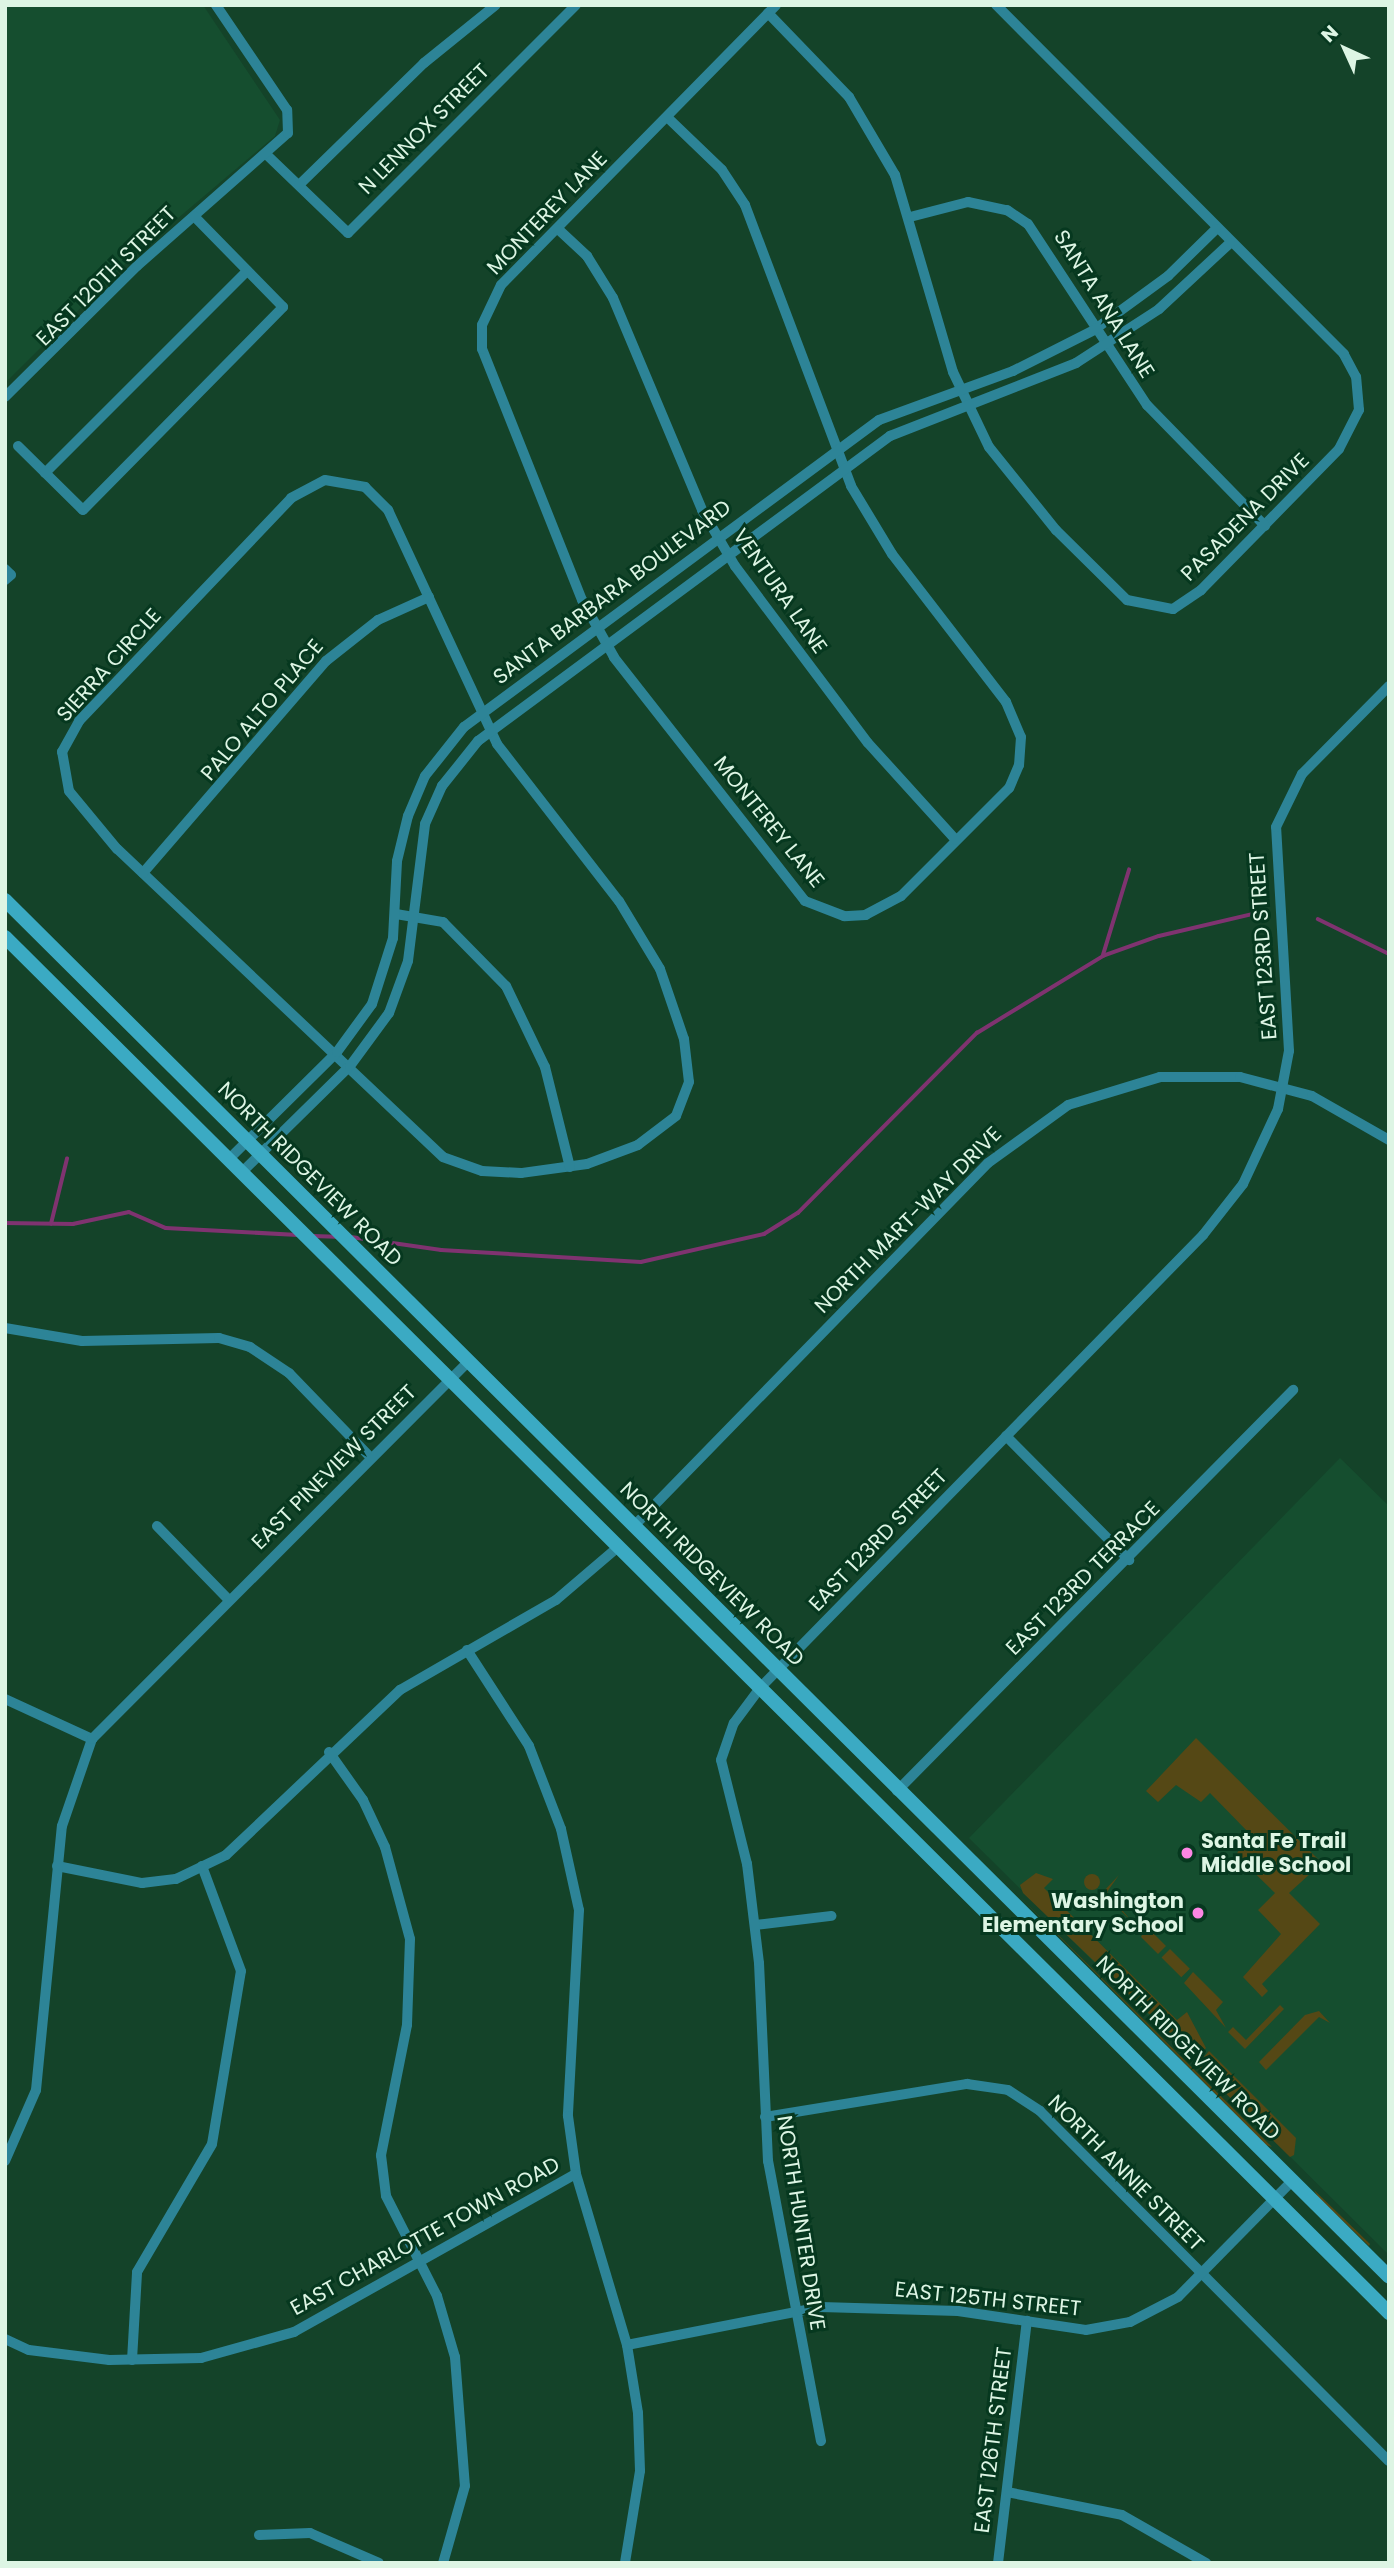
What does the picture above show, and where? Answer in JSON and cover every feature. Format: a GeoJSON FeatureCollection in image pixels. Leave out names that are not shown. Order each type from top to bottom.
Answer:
{"type":"FeatureCollection","features":[{"type":"Feature","properties":{"kind":"main road","name":"NORTH RIDGEVIEW ROAD"},"geometry":{"type":"LineString","coordinates":[[5,900],[897,1791],[1389,2277]]}},
{"type":"Feature","properties":{"kind":"main road"},"geometry":{"type":"LineString","coordinates":[[5,937],[1389,2313]]}},
{"type":"Feature","properties":{"kind":"street","name":"EAST 120TH STREET"},"geometry":{"type":"LineString","coordinates":[[5,397],[194,216],[268,156],[291,124],[216,5]]}},
{"type":"Feature","properties":{"kind":"street","name":"N LENNOX STREET"},"geometry":{"type":"LineString","coordinates":[[299,185],[424,63],[496,5]]}},
{"type":"Feature","properties":{"kind":"street","name":"N LENNOX STREET"},"geometry":{"type":"LineString","coordinates":[[268,156],[348,233],[576,5]]}},
{"type":"Feature","properties":{"kind":"street","name":"PASADENA DRIVE"},"geometry":{"type":"LineString","coordinates":[[772,9],[870,126],[910,217],[966,407],[1006,471],[1056,530],[1138,604],[1182,605],[1265,526],[1339,449],[1355,423],[1359,395],[1344,354],[1216,229],[996,5]]}},
{"type":"Feature","properties":{"kind":"street","name":"MONTEREY LANE"},"geometry":{"type":"LineString","coordinates":[[667,117],[722,170],[756,226],[843,470],[892,554],[1006,702],[1021,737],[1019,765],[1009,788],[878,912],[844,916],[805,901],[606,644],[482,349],[488,305],[558,229],[772,9]]}},
{"type":"Feature","properties":{"kind":"street","name":"SANTA ANA LANE"},"geometry":{"type":"LineString","coordinates":[[910,217],[968,202],[1018,216],[1042,240],[1094,330],[1147,405],[1265,526]]}},
{"type":"Feature","properties":{"kind":"street"},"geometry":{"type":"LineString","coordinates":[[18,446],[83,510],[283,307],[194,216]]}},
{"type":"Feature","properties":{"kind":"street","name":"VENTURA LANE"},"geometry":{"type":"LineString","coordinates":[[558,229],[587,256],[613,298],[718,537],[728,554],[868,743],[956,840]]}},
{"type":"Feature","properties":{"kind":"street","name":"SANTA BARBARA BOULEVARD"},"geometry":{"type":"LineString","coordinates":[[229,1159],[337,1052],[380,988],[396,914],[399,845],[413,801],[446,746],[482,713],[718,537],[895,411],[960,390],[1094,330],[1168,276],[1216,229]]}},
{"type":"Feature","properties":{"kind":"street","name":"SANTA BARBARA BOULEVARD"},"geometry":{"type":"LineString","coordinates":[[242,1172],[350,1066],[399,990],[413,915],[418,852],[430,810],[450,774],[490,731],[843,470],[905,428],[1023,388],[1105,346],[1159,309],[1230,243]]}},
{"type":"Feature","properties":{"kind":"street"},"geometry":{"type":"LineString","coordinates":[[45,473],[247,271]]}},
{"type":"Feature","properties":{"kind":"street","name":"SIERRA CIRCLE"},"geometry":{"type":"LineString","coordinates":[[326,480],[365,487],[397,524],[429,597],[490,731],[528,790],[643,937],[671,995],[690,1070],[682,1106],[659,1135],[570,1167],[503,1174],[454,1162],[420,1139],[337,1052],[143,873],[69,791],[62,752],[69,735],[291,499],[326,480]]}},
{"type":"Feature","properties":{"kind":"street"},"geometry":{"type":"LineString","coordinates":[[5,569],[11,575],[5,580]]}},
{"type":"Feature","properties":{"kind":"street","name":"PALO ALTO PLACE"},"geometry":{"type":"LineString","coordinates":[[143,873],[334,653],[378,620],[429,597]]}},
{"type":"Feature","properties":{"kind":"street","name":"EAST 123RD STREET"},"geometry":{"type":"LineString","coordinates":[[778,1670],[1230,1203],[1265,1144],[1283,1087],[1290,1001],[1276,827],[1302,774],[1389,686]]}},
{"type":"Feature","properties":{"kind":"street"},"geometry":{"type":"LineString","coordinates":[[396,914],[443,922],[463,937],[517,1004],[545,1067],[570,1167]]}},
{"type":"Feature","properties":{"kind":"street","name":"NORTH MART-WAY DRIVE"},"geometry":{"type":"LineString","coordinates":[[634,1526],[1024,1132],[1069,1105],[1160,1077],[1240,1077],[1283,1087],[1340,1109],[1389,1140]]}},
{"type":"Feature","properties":{"kind":"street"},"geometry":{"type":"LineString","coordinates":[[5,1328],[82,1341],[219,1338],[250,1347],[289,1373],[371,1458]]}},
{"type":"Feature","properties":{"kind":"street","name":"EAST PINEVIEW STREET"},"geometry":{"type":"LineString","coordinates":[[5,2161],[36,2090],[57,1866],[73,1783],[92,1738],[227,1598],[468,1362]]}},
{"type":"Feature","properties":{"kind":"street","name":"EAST 123RD TERRACE"},"geometry":{"type":"LineString","coordinates":[[897,1791],[1129,1560],[1293,1390]]}},
{"type":"Feature","properties":{"kind":"street"},"geometry":{"type":"LineString","coordinates":[[1006,1436],[1129,1560]]}},
{"type":"Feature","properties":{"kind":"street"},"geometry":{"type":"LineString","coordinates":[[158,1526],[227,1598]]}},
{"type":"Feature","properties":{"kind":"street"},"geometry":{"type":"LineString","coordinates":[[57,1866],[142,1883],[176,1879],[226,1854],[329,1752],[400,1690],[556,1600],[618,1546]]}},
{"type":"Feature","properties":{"kind":"street"},"geometry":{"type":"LineString","coordinates":[[467,1650],[529,1746],[561,1829],[579,1910],[568,2116],[576,2174],[627,2345],[640,2471],[625,2563]]}},
{"type":"Feature","properties":{"kind":"street","name":"NORTH HUNTER DRIVE"},"geometry":{"type":"LineString","coordinates":[[778,1670],[734,1723],[721,1760],[755,1925],[765,2117],[794,2314],[821,2441]]}},
{"type":"Feature","properties":{"kind":"street"},"geometry":{"type":"LineString","coordinates":[[5,1699],[92,1738]]}},
{"type":"Feature","properties":{"kind":"street"},"geometry":{"type":"LineString","coordinates":[[329,1752],[363,1800],[385,1847],[410,1939],[407,2025],[381,2155],[386,2196],[419,2263],[455,2357],[465,2421],[465,2486],[443,2563]]}},
{"type":"Feature","properties":{"kind":"street"},"geometry":{"type":"LineString","coordinates":[[132,2360],[137,2272],[212,2144],[241,1971],[202,1866]]}},
{"type":"Feature","properties":{"kind":"street"},"geometry":{"type":"LineString","coordinates":[[755,1925],[831,1916]]}},
{"type":"Feature","properties":{"kind":"street","name":"NORTH ANNIE STREET"},"geometry":{"type":"LineString","coordinates":[[765,2117],[967,2084],[1008,2090],[1040,2111],[1201,2276],[1389,2461]]}},
{"type":"Feature","properties":{"kind":"street","name":"EAST CHARLOTTE TOWN ROAD"},"geometry":{"type":"LineString","coordinates":[[5,2339],[29,2350],[132,2360],[201,2358],[294,2332],[576,2174]]}},
{"type":"Feature","properties":{"kind":"street","name":"EAST 125TH STREET"},"geometry":{"type":"LineString","coordinates":[[627,2345],[794,2314],[891,2306],[1086,2330],[1130,2322],[1178,2297],[1292,2181]]}},
{"type":"Feature","properties":{"kind":"street","name":"EAST 126TH STREET"},"geometry":{"type":"LineString","coordinates":[[998,2563],[1027,2321]]}},
{"type":"Feature","properties":{"kind":"street"},"geometry":{"type":"LineString","coordinates":[[1007,2492],[1122,2515],[1206,2563]]}},
{"type":"Feature","properties":{"kind":"street"},"geometry":{"type":"LineString","coordinates":[[259,2535],[310,2533],[379,2563]]}},
{"type":"Feature","properties":{"kind":"shaded area"},"geometry":{"type":"Polygon","coordinates":[[[5,5],[203,5],[280,120],[275,136],[131,258],[5,383],[5,5]]]}},
{"type":"Feature","properties":{"kind":"shaded area","name":"Santa Fe Trail Middle School"},"geometry":{"type":"Polygon","coordinates":[[[1340,1458],[1389,1506],[1389,2255],[969,1838],[1340,1458]]]}},
{"type":"Feature","properties":{"kind":"shaded area"},"geometry":{"type":"Polygon","coordinates":[[[1196,1738],[1322,1863],[1289,1893],[1320,1924],[1262,1984],[1268,1991],[1262,1997],[1243,1977],[1281,1934],[1258,1910],[1275,1893],[1236,1855],[1249,1833],[1210,1793],[1201,1802],[1176,1785],[1158,1802],[1146,1791],[1196,1738]]]}},
{"type":"Feature","properties":{"kind":"shaded area"},"geometry":{"type":"Polygon","coordinates":[[[1036,1873],[1053,1879],[1044,1888],[1177,2020],[1187,2012],[1206,2048],[1196,2059],[1023,1893],[1020,1885],[1036,1873]]]}},
{"type":"Feature","properties":{"kind":"shaded area"},"geometry":{"type":"Polygon","coordinates":[[[1092,1874],[1098,1876],[1098,1888],[1092,1890],[1086,1888],[1084,1882],[1086,1876],[1092,1874]]]}},
{"type":"Feature","properties":{"kind":"shaded area"},"geometry":{"type":"Polygon","coordinates":[[[1119,1875],[1107,1892],[1133,1923],[1103,1892],[1119,1875]]]}},
{"type":"Feature","properties":{"kind":"shaded area"},"geometry":{"type":"Polygon","coordinates":[[[1018,1895],[1272,2147],[1266,2145],[1018,1895]]]}},
{"type":"Feature","properties":{"kind":"shaded area"},"geometry":{"type":"Polygon","coordinates":[[[1146,1926],[1166,1946],[1158,1954],[1141,1937],[1146,1926]]]}},
{"type":"Feature","properties":{"kind":"shaded area"},"geometry":{"type":"Polygon","coordinates":[[[1170,1949],[1190,1969],[1181,1977],[1162,1957],[1170,1949]]]}},
{"type":"Feature","properties":{"kind":"shaded area"},"geometry":{"type":"Polygon","coordinates":[[[1193,1972],[1223,2002],[1216,2010],[1226,2028],[1184,1983],[1193,1972]]]}},
{"type":"Feature","properties":{"kind":"shaded area"},"geometry":{"type":"Polygon","coordinates":[[[1280,2005],[1284,2009],[1245,2049],[1228,2032],[1233,2027],[1246,2040],[1280,2005]]]}},
{"type":"Feature","properties":{"kind":"shaded area"},"geometry":{"type":"Polygon","coordinates":[[[1319,2011],[1330,2023],[1319,2017],[1266,2070],[1259,2062],[1305,2015],[1319,2011]]]}},
{"type":"Feature","properties":{"kind":"shaded area"},"geometry":{"type":"Polygon","coordinates":[[[1209,2051],[1296,2138],[1294,2155],[1290,2157],[1197,2065],[1209,2051]]]}},
{"type":"Feature","properties":{"kind":"shaded area"},"geometry":{"type":"Polygon","coordinates":[[[1314,2190],[1370,2244],[1369,2246],[1318,2197],[1314,2190]]]}},
{"type":"Feature","properties":{"kind":"waterway"},"geometry":{"type":"LineString","coordinates":[[1103,955],[1129,870]]}},
{"type":"Feature","properties":{"kind":"waterway"},"geometry":{"type":"LineString","coordinates":[[351,1237],[441,1250],[641,1262],[764,1234],[798,1213],[977,1033],[1103,956],[1159,936],[1261,912]]}},
{"type":"Feature","properties":{"kind":"waterway"},"geometry":{"type":"LineString","coordinates":[[1318,919],[1389,954]]}},
{"type":"Feature","properties":{"kind":"waterway"},"geometry":{"type":"LineString","coordinates":[[51,1224],[67,1159]]}},
{"type":"Feature","properties":{"kind":"waterway"},"geometry":{"type":"LineString","coordinates":[[5,1223],[73,1224],[129,1212],[166,1228],[298,1235]]}},
{"type":"Feature","properties":{"kind":"waterway"},"geometry":{"type":"LineString","coordinates":[[313,1236],[336,1237]]}},
{"type":"Feature","properties":{"kind":"place","name":"Santa Fe Trail Middle School"},"geometry":{"type":"Point","coordinates":[1187,1853]}},
{"type":"Feature","properties":{"kind":"place","name":"Washington Elementary School"},"geometry":{"type":"Point","coordinates":[1198,1913]}}]}
